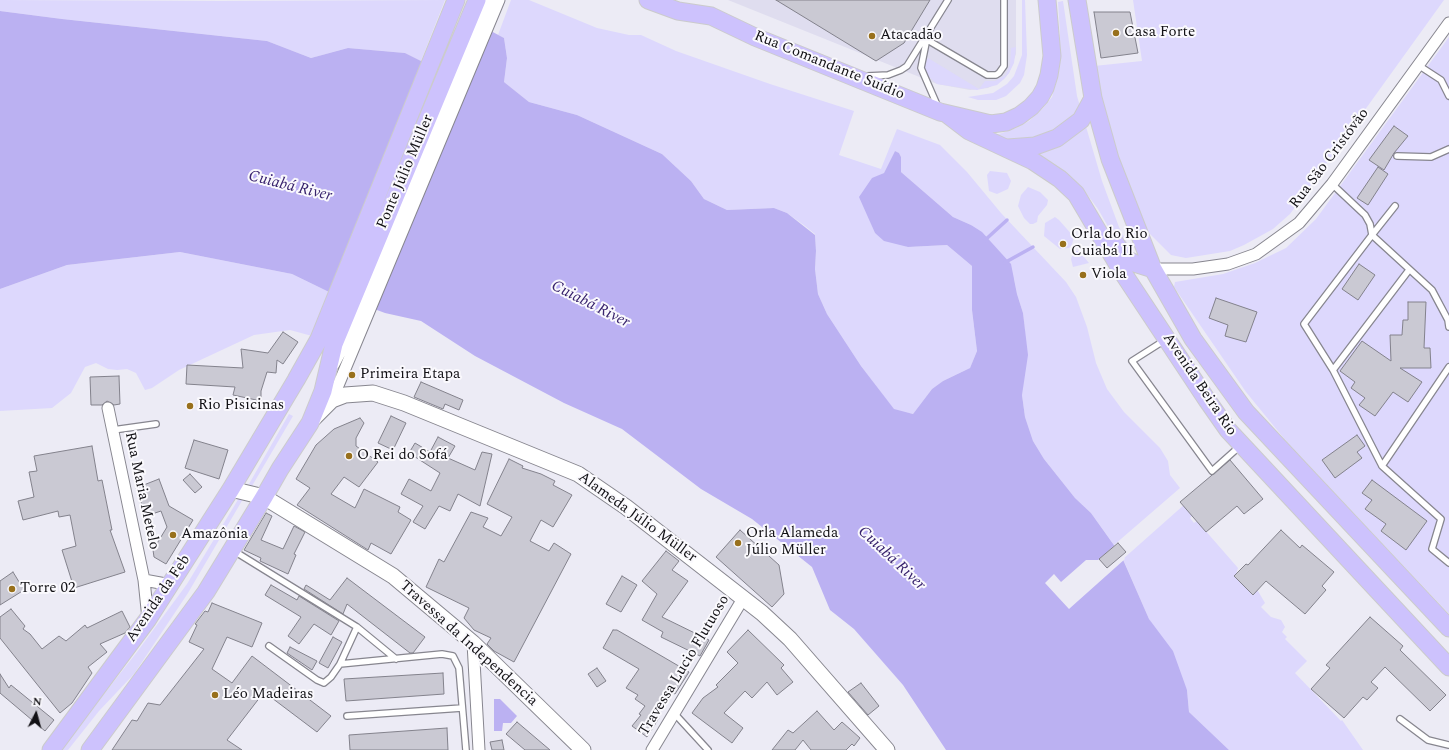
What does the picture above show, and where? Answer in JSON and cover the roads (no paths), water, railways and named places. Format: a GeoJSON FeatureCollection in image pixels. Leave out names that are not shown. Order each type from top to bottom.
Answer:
{"type":"FeatureCollection","features":[{"type":"Feature","properties":{"kind":"main road","name":"Ponte Júlio Müller"},"geometry":{"type":"LineString","coordinates":[[337,346],[456,0]]}},
{"type":"Feature","properties":{"kind":"main road","name":"Ponte Júlio Müller"},"geometry":{"type":"LineString","coordinates":[[337,346],[477,0]]}},
{"type":"Feature","properties":{"kind":"main road","name":"Rua Comandante Suídio"},"geometry":{"type":"LineString","coordinates":[[648,0],[678,11],[711,16]]}},
{"type":"Feature","properties":{"kind":"main road","name":"Rua Comandante Suídio"},"geometry":{"type":"LineString","coordinates":[[689,0],[711,16],[755,37],[944,114]]}},
{"type":"Feature","properties":{"kind":"main road"},"geometry":{"type":"LineString","coordinates":[[944,114],[991,124],[1006,122],[1031,107],[1040,97],[1049,75],[1052,56],[1047,0]]}},
{"type":"Feature","properties":{"kind":"main road","name":"Avenida Beira Rio"},"geometry":{"type":"LineString","coordinates":[[1078,0],[1093,98],[1110,160],[1154,269],[1193,339],[1246,412],[1449,628]]}},
{"type":"Feature","properties":{"kind":"main road"},"geometry":{"type":"LineString","coordinates":[[1006,148],[1035,146],[1057,138],[1081,120],[1093,98]]}},
{"type":"Feature","properties":{"kind":"main road","name":"Avenida Beira Rio"},"geometry":{"type":"LineString","coordinates":[[944,114],[969,131],[1033,161],[1060,179],[1076,194],[1121,270],[1207,400],[1241,445],[1449,667]]}},
{"type":"Feature","properties":{"kind":"main road"},"geometry":{"type":"LineString","coordinates":[[1076,194],[1089,202],[1126,259],[1154,269]]}},
{"type":"Feature","properties":{"kind":"main road","name":"Avenida da Feb"},"geometry":{"type":"LineString","coordinates":[[90,750],[206,592],[280,469],[310,423],[318,406],[337,346]]}},
{"type":"Feature","properties":{"kind":"main road","name":"Avenida da Feb"},"geometry":{"type":"LineString","coordinates":[[50,750],[148,619],[171,585],[231,489],[296,380],[337,346]]}},
{"type":"Feature","properties":{"kind":"main road","name":"Alameda Júlio Müller"},"geometry":{"type":"LineString","coordinates":[[310,423],[324,406],[332,400],[345,395],[373,393],[415,407],[578,474],[626,506],[744,597],[790,639],[887,750]]}},
{"type":"Feature","properties":{"kind":"main road","name":"Travessa da Independencia"},"geometry":{"type":"LineString","coordinates":[[231,489],[264,497],[393,576],[473,643],[582,750]]}},
{"type":"Feature","properties":{"kind":"street"},"geometry":{"type":"LineString","coordinates":[[332,400],[337,346],[488,0]]}},
{"type":"Feature","properties":{"kind":"street"},"geometry":{"type":"LineString","coordinates":[[337,346],[499,0]]}},
{"type":"Feature","properties":{"kind":"street","name":"Rua São Cristóvão"},"geometry":{"type":"LineString","coordinates":[[1154,269],[1200,268],[1228,264],[1256,254],[1299,223],[1332,184],[1449,23]]}},
{"type":"Feature","properties":{"kind":"street","name":"Rua Maria Metelo"},"geometry":{"type":"LineString","coordinates":[[108,408],[144,580],[148,619]]}},
{"type":"Feature","properties":{"kind":"street"},"geometry":{"type":"LineString","coordinates":[[144,580],[171,585]]}},
{"type":"Feature","properties":{"kind":"street","name":"Travessa Lucio Flutuoso"},"geometry":{"type":"LineString","coordinates":[[652,750],[744,597]]}},
{"type":"Feature","properties":{"kind":"street"},"geometry":{"type":"LineString","coordinates":[[473,643],[479,750]]}},
{"type":"Feature","properties":{"kind":"lane"},"geometry":{"type":"LineString","coordinates":[[852,77],[888,74],[902,70],[926,37],[948,0]]}},
{"type":"Feature","properties":{"kind":"lane"},"geometry":{"type":"LineString","coordinates":[[926,37],[987,75],[996,75],[1004,66],[1004,0]]}},
{"type":"Feature","properties":{"kind":"lane"},"geometry":{"type":"LineString","coordinates":[[926,37],[921,68],[930,93],[944,114]]}},
{"type":"Feature","properties":{"kind":"lane"},"geometry":{"type":"LineString","coordinates":[[1418,65],[1441,80],[1449,81]]}},
{"type":"Feature","properties":{"kind":"lane"},"geometry":{"type":"LineString","coordinates":[[1441,80],[1449,96]]}},
{"type":"Feature","properties":{"kind":"lane"},"geometry":{"type":"LineString","coordinates":[[1398,156],[1431,157],[1449,149]]}},
{"type":"Feature","properties":{"kind":"lane"},"geometry":{"type":"LineString","coordinates":[[1332,184],[1365,215],[1370,224],[1372,235],[1408,270],[1432,290],[1448,320],[1449,328]]}},
{"type":"Feature","properties":{"kind":"lane"},"geometry":{"type":"LineString","coordinates":[[1395,206],[1304,324],[1333,370],[1382,466],[1442,519],[1432,550],[1449,563]]}},
{"type":"Feature","properties":{"kind":"lane"},"geometry":{"type":"LineString","coordinates":[[1333,370],[1408,270]]}},
{"type":"Feature","properties":{"kind":"lane"},"geometry":{"type":"LineString","coordinates":[[1167,339],[1132,361],[1212,471],[1241,445]]}},
{"type":"Feature","properties":{"kind":"lane"},"geometry":{"type":"LineString","coordinates":[[1382,466],[1449,367]]}},
{"type":"Feature","properties":{"kind":"lane"},"geometry":{"type":"LineString","coordinates":[[113,430],[156,424]]}},
{"type":"Feature","properties":{"kind":"lane"},"geometry":{"type":"LineString","coordinates":[[232,550],[357,627],[396,659]]}},
{"type":"Feature","properties":{"kind":"lane"},"geometry":{"type":"LineString","coordinates":[[269,646],[317,680],[324,683],[331,677],[340,664],[357,627]]}},
{"type":"Feature","properties":{"kind":"lane"},"geometry":{"type":"LineString","coordinates":[[340,664],[442,654],[453,656],[460,668],[466,750]]}},
{"type":"Feature","properties":{"kind":"lane"},"geometry":{"type":"LineString","coordinates":[[347,716],[462,708]]}},
{"type":"Feature","properties":{"kind":"lane"},"geometry":{"type":"LineString","coordinates":[[674,713],[708,750]]}},
{"type":"Feature","properties":{"kind":"lane"},"geometry":{"type":"LineString","coordinates":[[1400,719],[1428,740],[1449,745]]}},
{"type":"Feature","properties":{"kind":"water","name":"Cuiabá River"},"geometry":{"type":"Polygon","coordinates":[[[0,11],[267,41],[311,58],[348,48],[405,53],[421,61],[489,30],[504,38],[507,58],[504,82],[529,102],[577,115],[662,154],[691,181],[704,199],[727,210],[774,208],[787,213],[815,235],[815,269],[818,294],[827,314],[861,366],[894,409],[913,414],[932,389],[943,381],[970,368],[977,351],[972,310],[972,266],[947,245],[908,247],[884,241],[875,233],[859,197],[872,178],[884,173],[895,151],[899,153],[901,157],[901,172],[953,217],[982,232],[1011,264],[1017,294],[1023,313],[1028,355],[1022,395],[1025,417],[1033,441],[1044,459],[1075,498],[1091,513],[1121,555],[1149,619],[1173,651],[1187,690],[1189,712],[1229,750],[946,750],[903,685],[854,629],[830,610],[812,567],[752,519],[701,489],[622,429],[564,403],[475,356],[421,321],[385,313],[329,292],[292,274],[180,252],[67,265],[0,289],[0,11]]]}},
{"type":"Feature","properties":{"kind":"water"},"geometry":{"type":"Polygon","coordinates":[[[494,699],[500,699],[517,716],[511,723],[503,723],[502,731],[494,731],[494,699]]]}},
{"type":"Feature","properties":{"kind":"waterway"},"geometry":{"type":"LineString","coordinates":[[984,241],[1007,220]]}},
{"type":"Feature","properties":{"kind":"waterway"},"geometry":{"type":"LineString","coordinates":[[1004,263],[1033,247]]}},
{"type":"Feature","properties":{"kind":"place","name":"Casa Forte"},"geometry":{"type":"Point","coordinates":[1116,33]}},
{"type":"Feature","properties":{"kind":"place","name":"Atacadão"},"geometry":{"type":"Point","coordinates":[872,36]}},
{"type":"Feature","properties":{"kind":"place","name":"Orla do Rio Cuiabá II"},"geometry":{"type":"Point","coordinates":[1063,244]}},
{"type":"Feature","properties":{"kind":"place","name":"Viola"},"geometry":{"type":"Point","coordinates":[1083,275]}},
{"type":"Feature","properties":{"kind":"place","name":"Primeira Etapa"},"geometry":{"type":"Point","coordinates":[352,375]}},
{"type":"Feature","properties":{"kind":"place","name":"Rio Pisicinas"},"geometry":{"type":"Point","coordinates":[190,406]}},
{"type":"Feature","properties":{"kind":"place","name":"O Rei do Sofá"},"geometry":{"type":"Point","coordinates":[349,456]}},
{"type":"Feature","properties":{"kind":"place","name":"Amazônia"},"geometry":{"type":"Point","coordinates":[173,535]}},
{"type":"Feature","properties":{"kind":"place","name":"Orla Alameda Júlio Müller"},"geometry":{"type":"Point","coordinates":[738,543]}},
{"type":"Feature","properties":{"kind":"place","name":"Torre 02"},"geometry":{"type":"Point","coordinates":[12,589]}},
{"type":"Feature","properties":{"kind":"place","name":"Léo Madeiras"},"geometry":{"type":"Point","coordinates":[215,695]}}]}
